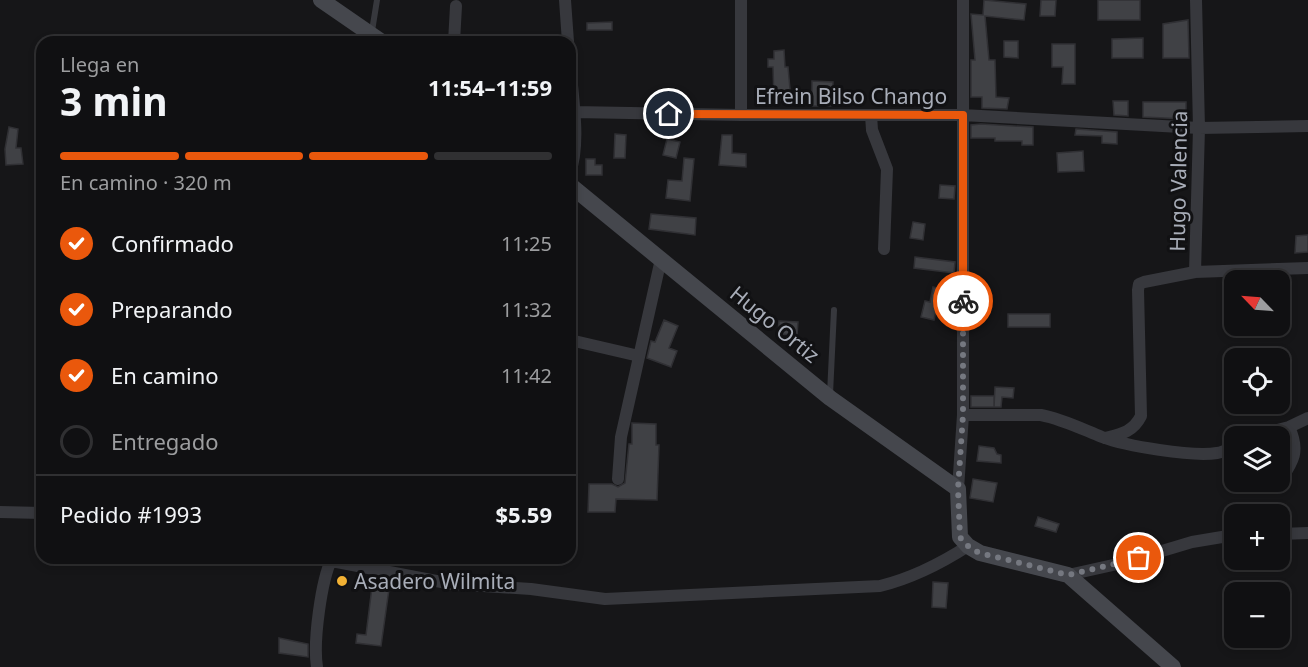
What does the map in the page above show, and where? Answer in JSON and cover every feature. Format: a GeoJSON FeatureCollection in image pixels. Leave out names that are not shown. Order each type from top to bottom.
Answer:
{"type":"FeatureCollection","features":[{"type":"Feature","properties":{"kind":"street"},"geometry":{"type":"LineString","coordinates":[[321,0],[373,36]]}},
{"type":"Feature","properties":{"kind":"street"},"geometry":{"type":"LineString","coordinates":[[565,0],[568,36]]}},
{"type":"Feature","properties":{"kind":"street"},"geometry":{"type":"LineString","coordinates":[[741,0],[741,115]]}},
{"type":"Feature","properties":{"kind":"street"},"geometry":{"type":"LineString","coordinates":[[963,0],[963,415],[958,489],[960,537],[968,546],[980,553],[1068,575],[1122,564],[1192,542],[1224,537]]}},
{"type":"Feature","properties":{"kind":"street","name":"Hugo Valencia"},"geometry":{"type":"LineString","coordinates":[[1105,438],[1128,432],[1141,416],[1139,284],[1195,272],[1199,128],[1196,0]]}},
{"type":"Feature","properties":{"kind":"street"},"geometry":{"type":"LineString","coordinates":[[454,36],[456,6]]}},
{"type":"Feature","properties":{"kind":"street","name":"Efrein Bilso Chango"},"geometry":{"type":"LineString","coordinates":[[576,112],[963,115],[1199,128],[1308,126]]}},
{"type":"Feature","properties":{"kind":"street"},"geometry":{"type":"LineString","coordinates":[[871,115],[872,130],[887,169],[884,249]]}},
{"type":"Feature","properties":{"kind":"street","name":"Hugo Ortiz"},"geometry":{"type":"LineString","coordinates":[[576,190],[830,398],[958,489]]}},
{"type":"Feature","properties":{"kind":"street"},"geometry":{"type":"LineString","coordinates":[[618,479],[621,437],[661,259]]}},
{"type":"Feature","properties":{"kind":"street"},"geometry":{"type":"LineString","coordinates":[[1195,272],[1308,268]]}},
{"type":"Feature","properties":{"kind":"street"},"geometry":{"type":"LineString","coordinates":[[576,341],[639,356]]}},
{"type":"Feature","properties":{"kind":"street"},"geometry":{"type":"LineString","coordinates":[[963,415],[1041,415],[1135,446],[1205,453],[1224,450]]}},
{"type":"Feature","properties":{"kind":"street"},"geometry":{"type":"LineString","coordinates":[[1290,427],[1308,418]]}},
{"type":"Feature","properties":{"kind":"street"},"geometry":{"type":"LineString","coordinates":[[1290,429],[1294,437],[1296,452],[1290,465]]}},
{"type":"Feature","properties":{"kind":"street"},"geometry":{"type":"LineString","coordinates":[[0,513],[36,513]]}},
{"type":"Feature","properties":{"kind":"street"},"geometry":{"type":"LineString","coordinates":[[1290,534],[1308,533]]}},
{"type":"Feature","properties":{"kind":"street"},"geometry":{"type":"LineString","coordinates":[[351,564],[452,584],[531,589],[605,598],[880,586],[897,582],[937,565],[968,546]]}},
{"type":"Feature","properties":{"kind":"street"},"geometry":{"type":"LineString","coordinates":[[317,667],[315,651],[320,608],[330,564]]}},
{"type":"Feature","properties":{"kind":"street"},"geometry":{"type":"LineString","coordinates":[[1068,575],[1173,667]]}},
{"type":"Feature","properties":{"kind":"lane"},"geometry":{"type":"LineString","coordinates":[[376,36],[377,0]]}},
{"type":"Feature","properties":{"kind":"lane"},"geometry":{"type":"LineString","coordinates":[[830,398],[834,310]]}},
{"type":"Feature","properties":{"kind":"building"},"geometry":{"type":"Polygon","coordinates":[[[984,0],[1026,4],[1024,20],[985,16],[989,60],[995,60],[996,97],[1009,98],[1007,109],[982,108],[982,97],[971,97],[971,60],[975,60],[971,14],[983,15],[984,0]]]}},
{"type":"Feature","properties":{"kind":"building"},"geometry":{"type":"Polygon","coordinates":[[[1041,0],[1056,0],[1055,16],[1040,16],[1041,0]]]}},
{"type":"Feature","properties":{"kind":"building"},"geometry":{"type":"Polygon","coordinates":[[[1098,0],[1140,0],[1140,20],[1098,20],[1098,0]]]}},
{"type":"Feature","properties":{"kind":"building"},"geometry":{"type":"Polygon","coordinates":[[[1188,20],[1189,58],[1163,58],[1163,24],[1188,20]]]}},
{"type":"Feature","properties":{"kind":"building"},"geometry":{"type":"Polygon","coordinates":[[[612,22],[612,30],[587,30],[587,23],[612,22]]]}},
{"type":"Feature","properties":{"kind":"building"},"geometry":{"type":"Polygon","coordinates":[[[1143,38],[1143,58],[1112,58],[1112,39],[1143,38]]]}},
{"type":"Feature","properties":{"kind":"building"},"geometry":{"type":"Polygon","coordinates":[[[1004,41],[1018,41],[1018,58],[1004,57],[1004,41]]]}},
{"type":"Feature","properties":{"kind":"building"},"geometry":{"type":"Polygon","coordinates":[[[1052,44],[1075,44],[1075,84],[1062,84],[1063,67],[1052,67],[1052,44]]]}},
{"type":"Feature","properties":{"kind":"building"},"geometry":{"type":"Polygon","coordinates":[[[784,50],[791,100],[774,101],[773,67],[768,67],[768,59],[774,59],[774,51],[784,50]]]}},
{"type":"Feature","properties":{"kind":"building"},"geometry":{"type":"Polygon","coordinates":[[[812,81],[833,82],[832,106],[812,106],[812,81]]]}},
{"type":"Feature","properties":{"kind":"building"},"geometry":{"type":"Polygon","coordinates":[[[1113,101],[1128,101],[1128,116],[1114,115],[1113,101]]]}},
{"type":"Feature","properties":{"kind":"building"},"geometry":{"type":"Polygon","coordinates":[[[1143,102],[1186,102],[1186,119],[1143,117],[1143,102]]]}},
{"type":"Feature","properties":{"kind":"building"},"geometry":{"type":"Polygon","coordinates":[[[971,125],[1033,127],[1033,145],[1022,145],[1022,141],[971,138],[971,125]]]}},
{"type":"Feature","properties":{"kind":"building"},"geometry":{"type":"Polygon","coordinates":[[[9,127],[18,129],[16,148],[21,148],[23,164],[6,165],[5,149],[9,127]]]}},
{"type":"Feature","properties":{"kind":"building"},"geometry":{"type":"Polygon","coordinates":[[[1076,129],[1117,132],[1117,144],[1102,143],[1102,136],[1075,135],[1076,129]]]}},
{"type":"Feature","properties":{"kind":"building"},"geometry":{"type":"Polygon","coordinates":[[[615,134],[626,135],[625,158],[614,158],[615,134]]]}},
{"type":"Feature","properties":{"kind":"building"},"geometry":{"type":"Polygon","coordinates":[[[722,135],[732,135],[732,153],[746,154],[746,167],[719,165],[722,135]]]}},
{"type":"Feature","properties":{"kind":"building"},"geometry":{"type":"Polygon","coordinates":[[[667,139],[680,142],[676,158],[663,155],[667,139]]]}},
{"type":"Feature","properties":{"kind":"building"},"geometry":{"type":"Polygon","coordinates":[[[1083,151],[1084,171],[1058,172],[1057,153],[1083,151]]]}},
{"type":"Feature","properties":{"kind":"building"},"geometry":{"type":"Polygon","coordinates":[[[684,158],[694,159],[690,201],[666,198],[668,180],[682,181],[684,158]]]}},
{"type":"Feature","properties":{"kind":"building"},"geometry":{"type":"Polygon","coordinates":[[[586,159],[595,159],[595,165],[602,165],[602,175],[586,175],[586,159]]]}},
{"type":"Feature","properties":{"kind":"building"},"geometry":{"type":"Polygon","coordinates":[[[940,185],[955,186],[954,199],[939,198],[940,185]]]}},
{"type":"Feature","properties":{"kind":"building"},"geometry":{"type":"Polygon","coordinates":[[[651,214],[696,218],[695,235],[649,229],[651,214]]]}},
{"type":"Feature","properties":{"kind":"building"},"geometry":{"type":"Polygon","coordinates":[[[913,222],[925,224],[923,240],[910,238],[913,222]]]}},
{"type":"Feature","properties":{"kind":"building"},"geometry":{"type":"Polygon","coordinates":[[[1308,235],[1308,252],[1295,253],[1296,236],[1308,235]]]}},
{"type":"Feature","properties":{"kind":"building"},"geometry":{"type":"Polygon","coordinates":[[[915,257],[955,262],[954,273],[914,268],[915,257]]]}},
{"type":"Feature","properties":{"kind":"building"},"geometry":{"type":"Polygon","coordinates":[[[933,287],[946,290],[943,303],[938,302],[934,320],[921,317],[925,301],[930,302],[933,287]]]}},
{"type":"Feature","properties":{"kind":"building"},"geometry":{"type":"Polygon","coordinates":[[[1008,314],[1050,314],[1050,327],[1008,327],[1008,314]]]}},
{"type":"Feature","properties":{"kind":"building"},"geometry":{"type":"Polygon","coordinates":[[[664,320],[678,326],[669,348],[677,351],[671,367],[647,358],[651,341],[655,342],[664,320]]]}},
{"type":"Feature","properties":{"kind":"building"},"geometry":{"type":"Polygon","coordinates":[[[779,321],[798,322],[797,335],[778,334],[779,321]]]}},
{"type":"Feature","properties":{"kind":"building"},"geometry":{"type":"Polygon","coordinates":[[[995,387],[1014,388],[1013,398],[1002,397],[1001,407],[994,407],[995,387]]]}},
{"type":"Feature","properties":{"kind":"building"},"geometry":{"type":"Polygon","coordinates":[[[971,396],[994,396],[994,407],[971,407],[971,396]]]}},
{"type":"Feature","properties":{"kind":"building"},"geometry":{"type":"Polygon","coordinates":[[[632,423],[656,424],[656,445],[659,445],[657,500],[616,499],[615,512],[588,512],[589,484],[612,484],[618,487],[625,483],[629,444],[632,444],[632,423]]]}},
{"type":"Feature","properties":{"kind":"building"},"geometry":{"type":"Polygon","coordinates":[[[979,446],[994,448],[997,454],[1001,455],[1001,463],[977,461],[979,446]]]}},
{"type":"Feature","properties":{"kind":"building"},"geometry":{"type":"Polygon","coordinates":[[[973,479],[997,483],[993,502],[970,498],[973,479]]]}},
{"type":"Feature","properties":{"kind":"building"},"geometry":{"type":"Polygon","coordinates":[[[1038,517],[1059,524],[1056,532],[1035,526],[1038,517]]]}},
{"type":"Feature","properties":{"kind":"building"},"geometry":{"type":"Polygon","coordinates":[[[933,582],[948,583],[946,608],[932,607],[933,582]]]}},
{"type":"Feature","properties":{"kind":"building"},"geometry":{"type":"Polygon","coordinates":[[[372,587],[389,589],[381,646],[356,643],[357,634],[366,635],[372,587]]]}},
{"type":"Feature","properties":{"kind":"building"},"geometry":{"type":"Polygon","coordinates":[[[279,638],[308,644],[308,657],[279,653],[279,638]]]}},
{"type":"Feature","properties":{"kind":"way so far"},"geometry":{"type":"LineString","coordinates":[[963,301],[963,415],[958,489],[960,537],[973,550],[980,553],[1068,575],[1122,564],[1139,558]]}},
{"type":"Feature","properties":{"kind":"place","name":"Asadero Wilmita"},"geometry":{"type":"Point","coordinates":[342,581]}},
{"type":"Feature","properties":{"kind":"route"},"geometry":{"type":"LineString","coordinates":[[669,114],[963,115],[963,301]]}}]}
